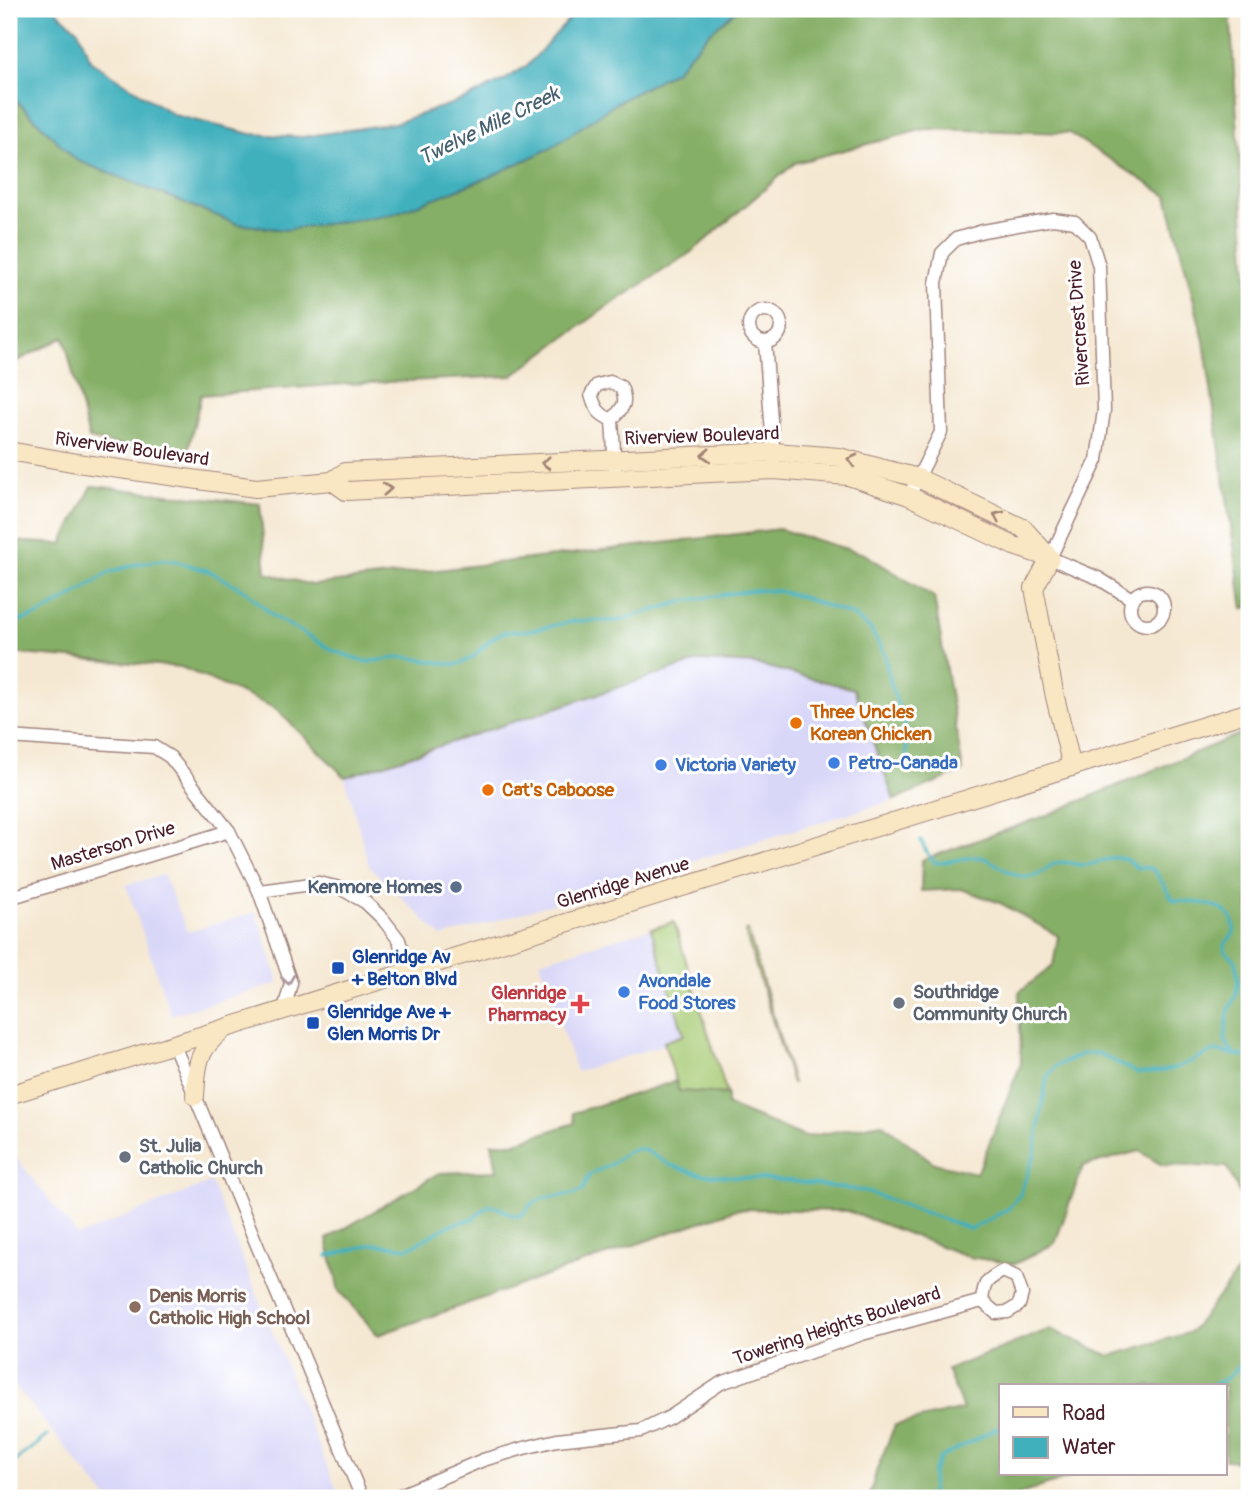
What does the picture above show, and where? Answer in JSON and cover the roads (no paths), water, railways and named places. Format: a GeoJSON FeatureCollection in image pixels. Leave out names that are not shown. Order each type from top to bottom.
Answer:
{"type":"FeatureCollection","features":[{"type":"Feature","properties":{"kind":"street","name":"Rivercrest Drive"},"geometry":{"type":"LineString","coordinates":[[909,496],[942,432],[936,283],[942,253],[956,239],[983,231],[1053,219],[1075,222],[1090,237],[1099,266],[1104,410],[1097,460],[1050,558]]}},
{"type":"Feature","properties":{"kind":"street"},"geometry":{"type":"LineString","coordinates":[[765,342],[774,461]]}},
{"type":"Feature","properties":{"kind":"street"},"geometry":{"type":"LineString","coordinates":[[612,419],[615,469]]}},
{"type":"Feature","properties":{"kind":"street","name":"Riverview Boulevard"},"geometry":{"type":"LineString","coordinates":[[9,452],[256,488],[332,481],[345,472],[444,467],[615,469]]}},
{"type":"Feature","properties":{"kind":"street","name":"Riverview Boulevard"},"geometry":{"type":"LineString","coordinates":[[332,481],[346,491],[445,486],[615,469],[839,457],[918,478],[1023,528],[1050,558]]}},
{"type":"Feature","properties":{"kind":"street","name":"Riverview Boulevard"},"geometry":{"type":"LineString","coordinates":[[774,461],[848,476],[909,496],[1014,545],[1050,558]]}},
{"type":"Feature","properties":{"kind":"street"},"geometry":{"type":"LineString","coordinates":[[444,467],[445,486]]}},
{"type":"Feature","properties":{"kind":"street"},"geometry":{"type":"LineString","coordinates":[[1072,767],[1034,588],[1050,558],[1098,578],[1132,599]]}},
{"type":"Feature","properties":{"kind":"street","name":"Glenridge Avenue"},"geometry":{"type":"LineString","coordinates":[[9,1095],[1249,712]]}},
{"type":"Feature","properties":{"kind":"street"},"geometry":{"type":"LineString","coordinates":[[9,737],[154,747],[170,757],[229,831],[258,891],[291,983],[284,1010]]}},
{"type":"Feature","properties":{"kind":"street","name":"Masterson Drive"},"geometry":{"type":"LineString","coordinates":[[9,898],[229,831]]}},
{"type":"Feature","properties":{"kind":"street"},"geometry":{"type":"LineString","coordinates":[[258,891],[319,883],[340,888],[365,902],[383,919],[399,940],[408,972]]}},
{"type":"Feature","properties":{"kind":"street"},"geometry":{"type":"LineString","coordinates":[[195,1096],[197,1062],[209,1041],[223,1029]]}},
{"type":"Feature","properties":{"kind":"street"},"geometry":{"type":"LineString","coordinates":[[174,1045],[362,1498]]}},
{"type":"Feature","properties":{"kind":"street","name":"Towering Heights Boulevard"},"geometry":{"type":"LineString","coordinates":[[393,1498],[483,1460],[524,1448],[558,1440],[641,1431],[670,1418],[722,1383],[862,1334],[982,1301]]}},
{"type":"Feature","properties":{"kind":"water","name":"Twelve Mile Creek"},"geometry":{"type":"Polygon","coordinates":[[[9,9],[54,9],[78,30],[91,61],[174,115],[251,134],[302,137],[395,123],[468,98],[529,64],[574,14],[583,9],[738,9],[708,34],[675,71],[616,103],[551,148],[492,176],[393,214],[285,230],[238,224],[76,160],[9,93],[9,9]]]}},
{"type":"Feature","properties":{"kind":"waterway"},"geometry":{"type":"LineString","coordinates":[[9,620],[19,621],[39,615],[108,573],[133,565],[171,560],[209,571],[246,591],[273,616],[334,651],[366,662],[405,657],[456,665],[472,658],[490,640],[504,632],[533,630],[575,621],[617,621],[685,601],[754,590],[778,591],[852,615],[870,629],[884,652],[891,685],[905,725],[910,769]]}},
{"type":"Feature","properties":{"kind":"waterway"},"geometry":{"type":"LineString","coordinates":[[921,841],[934,862],[979,857],[1014,874],[1028,877],[1059,862],[1083,865],[1110,858],[1123,858],[1137,868],[1155,871],[1173,900],[1204,903],[1225,911],[1234,926],[1234,933],[1225,944],[1225,951],[1236,961],[1238,981],[1228,1012],[1225,1038],[1233,1052]]}},
{"type":"Feature","properties":{"kind":"waterway"},"geometry":{"type":"LineString","coordinates":[[328,1256],[373,1244],[409,1248],[450,1225],[472,1219],[490,1205],[521,1216],[539,1200],[583,1190],[591,1174],[635,1149],[643,1149],[670,1165],[699,1174],[791,1181],[864,1191],[971,1229],[1008,1209],[1020,1194],[1034,1156],[1047,1077],[1056,1066],[1082,1054],[1098,1053],[1137,1073],[1150,1073],[1173,1069],[1215,1051],[1249,1057]]}},
{"type":"Feature","properties":{"kind":"waterway"},"geometry":{"type":"LineString","coordinates":[[1214,1384],[1229,1376],[1249,1353]]}},
{"type":"Feature","properties":{"kind":"waterway"},"geometry":{"type":"LineString","coordinates":[[931,1498],[933,1473],[940,1458],[999,1427]]}},
{"type":"Feature","properties":{"kind":"waterway"},"geometry":{"type":"LineString","coordinates":[[9,1466],[47,1436]]}},
{"type":"Feature","properties":{"kind":"place","name":"Three Uncles Korean Chicken"},"geometry":{"type":"Point","coordinates":[796,723]}},
{"type":"Feature","properties":{"kind":"place","name":"Petro-Canada"},"geometry":{"type":"Point","coordinates":[834,763]}},
{"type":"Feature","properties":{"kind":"place","name":"Victoria Variety"},"geometry":{"type":"Point","coordinates":[661,765]}},
{"type":"Feature","properties":{"kind":"place","name":"Cat's Caboose"},"geometry":{"type":"Point","coordinates":[488,790]}},
{"type":"Feature","properties":{"kind":"place","name":"Kenmore Homes"},"geometry":{"type":"Point","coordinates":[456,887]}},
{"type":"Feature","properties":{"kind":"place","name":"Glenridge Av + Belton Blvd"},"geometry":{"type":"Point","coordinates":[338,968]}},
{"type":"Feature","properties":{"kind":"place","name":"Avondale Food Stores"},"geometry":{"type":"Point","coordinates":[624,992]}},
{"type":"Feature","properties":{"kind":"place","name":"Southridge Community Church"},"geometry":{"type":"Point","coordinates":[899,1003]}},
{"type":"Feature","properties":{"kind":"place","name":"Glenridge Pharmacy"},"geometry":{"type":"Point","coordinates":[580,1004]}},
{"type":"Feature","properties":{"kind":"place","name":"Glenridge Ave + Glen Morris Dr"},"geometry":{"type":"Point","coordinates":[313,1023]}},
{"type":"Feature","properties":{"kind":"place","name":"St. Julia Catholic Church"},"geometry":{"type":"Point","coordinates":[125,1157]}},
{"type":"Feature","properties":{"kind":"place","name":"Denis Morris Catholic High School"},"geometry":{"type":"Point","coordinates":[135,1307]}}]}
